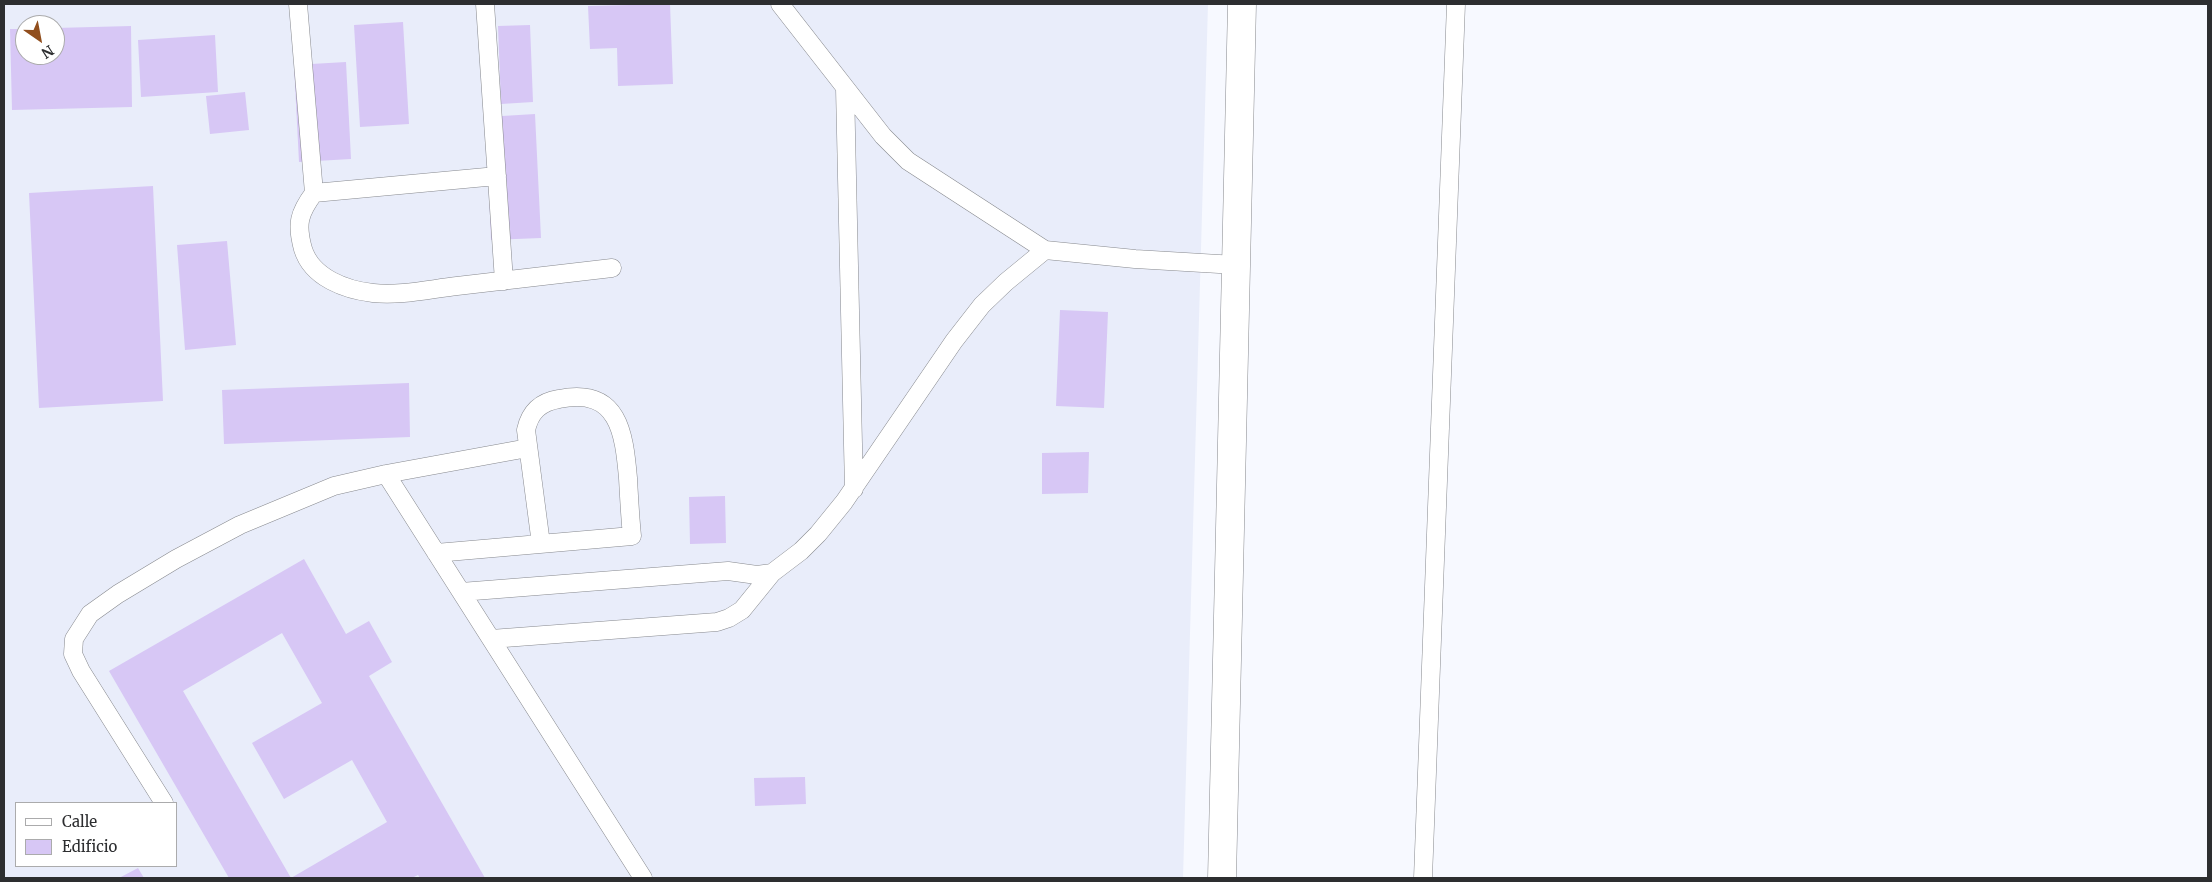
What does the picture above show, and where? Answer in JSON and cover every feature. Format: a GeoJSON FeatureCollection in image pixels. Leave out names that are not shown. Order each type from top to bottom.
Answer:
{"type":"FeatureCollection","features":[{"type":"Feature","properties":{"kind":"street"},"geometry":{"type":"LineString","coordinates":[[1222,878],[1242,4]]}},
{"type":"Feature","properties":{"kind":"lane"},"geometry":{"type":"LineString","coordinates":[[298,4],[314,193],[301,209],[300,238],[304,252],[313,266],[326,278],[348,288],[375,294],[612,268]]}},
{"type":"Feature","properties":{"kind":"lane"},"geometry":{"type":"LineString","coordinates":[[485,4],[504,280]]}},
{"type":"Feature","properties":{"kind":"lane"},"geometry":{"type":"LineString","coordinates":[[780,4],[883,136],[908,161],[1044,250],[1134,259],[1236,265]]}},
{"type":"Feature","properties":{"kind":"lane"},"geometry":{"type":"LineString","coordinates":[[1423,878],[1456,4]]}},
{"type":"Feature","properties":{"kind":"lane"},"geometry":{"type":"LineString","coordinates":[[845,88],[854,489]]}},
{"type":"Feature","properties":{"kind":"lane"},"geometry":{"type":"LineString","coordinates":[[314,193],[497,176]]}},
{"type":"Feature","properties":{"kind":"lane"},"geometry":{"type":"LineString","coordinates":[[491,639],[723,620],[742,610],[772,573],[801,551],[854,489],[954,342],[982,305],[1044,250]]}},
{"type":"Feature","properties":{"kind":"lane"},"geometry":{"type":"LineString","coordinates":[[436,553],[541,544],[632,536],[626,452],[621,427],[610,409],[594,400],[570,396],[549,400],[537,407],[528,419],[526,430],[541,544]]}},
{"type":"Feature","properties":{"kind":"lane"},"geometry":{"type":"LineString","coordinates":[[163,802],[81,671],[73,654],[74,639],[90,614],[118,594],[176,559],[240,525],[334,486],[386,474],[528,448]]}},
{"type":"Feature","properties":{"kind":"lane"},"geometry":{"type":"LineString","coordinates":[[386,474],[643,878]]}},
{"type":"Feature","properties":{"kind":"lane"},"geometry":{"type":"LineString","coordinates":[[461,592],[720,572],[757,575],[772,573]]}},
{"type":"Feature","properties":{"kind":"shaded area"},"geometry":{"type":"Polygon","coordinates":[[[4,4],[1208,4],[1183,878],[4,878],[4,4]]]}},
{"type":"Feature","properties":{"kind":"building"},"geometry":{"type":"Polygon","coordinates":[[[670,4],[673,84],[618,86],[617,48],[590,49],[588,6],[670,4]]]}},
{"type":"Feature","properties":{"kind":"building"},"geometry":{"type":"Polygon","coordinates":[[[403,22],[409,124],[360,127],[354,25],[403,22]]]}},
{"type":"Feature","properties":{"kind":"building"},"geometry":{"type":"Polygon","coordinates":[[[530,25],[533,102],[501,104],[498,26],[530,25]]]}},
{"type":"Feature","properties":{"kind":"building"},"geometry":{"type":"Polygon","coordinates":[[[131,26],[132,107],[12,110],[10,29],[15,29],[15,65],[65,65],[65,28],[131,26]]]}},
{"type":"Feature","properties":{"kind":"building"},"geometry":{"type":"Polygon","coordinates":[[[215,35],[218,92],[141,97],[138,40],[215,35]]]}},
{"type":"Feature","properties":{"kind":"building"},"geometry":{"type":"Polygon","coordinates":[[[346,62],[351,159],[299,162],[294,65],[346,62]]]}},
{"type":"Feature","properties":{"kind":"building"},"geometry":{"type":"Polygon","coordinates":[[[245,92],[249,130],[210,134],[206,96],[245,92]]]}},
{"type":"Feature","properties":{"kind":"building"},"geometry":{"type":"Polygon","coordinates":[[[535,114],[541,238],[491,240],[486,117],[535,114]]]}},
{"type":"Feature","properties":{"kind":"building"},"geometry":{"type":"Polygon","coordinates":[[[153,186],[163,401],[39,408],[29,193],[153,186]]]}},
{"type":"Feature","properties":{"kind":"building"},"geometry":{"type":"Polygon","coordinates":[[[227,241],[236,345],[185,350],[177,245],[227,241]]]}},
{"type":"Feature","properties":{"kind":"building"},"geometry":{"type":"Polygon","coordinates":[[[1060,310],[1108,312],[1104,408],[1056,406],[1060,310]]]}},
{"type":"Feature","properties":{"kind":"building"},"geometry":{"type":"Polygon","coordinates":[[[409,383],[410,437],[224,444],[222,390],[409,383]]]}},
{"type":"Feature","properties":{"kind":"building"},"geometry":{"type":"Polygon","coordinates":[[[1089,452],[1088,493],[1042,494],[1042,453],[1089,452]]]}},
{"type":"Feature","properties":{"kind":"building"},"geometry":{"type":"Polygon","coordinates":[[[725,496],[726,543],[690,544],[689,497],[725,496]]]}},
{"type":"Feature","properties":{"kind":"building"},"geometry":{"type":"Polygon","coordinates":[[[304,559],[346,634],[369,621],[392,662],[369,676],[485,878],[420,878],[418,875],[412,878],[229,878],[109,671],[304,559]],[[282,633],[183,691],[291,878],[387,822],[352,760],[284,799],[252,743],[322,703],[282,633]]]}},
{"type":"Feature","properties":{"kind":"building"},"geometry":{"type":"Polygon","coordinates":[[[805,777],[806,804],[755,806],[754,778],[805,777]]]}},
{"type":"Feature","properties":{"kind":"building"},"geometry":{"type":"Polygon","coordinates":[[[138,868],[144,878],[119,878],[138,868]]]}}]}
